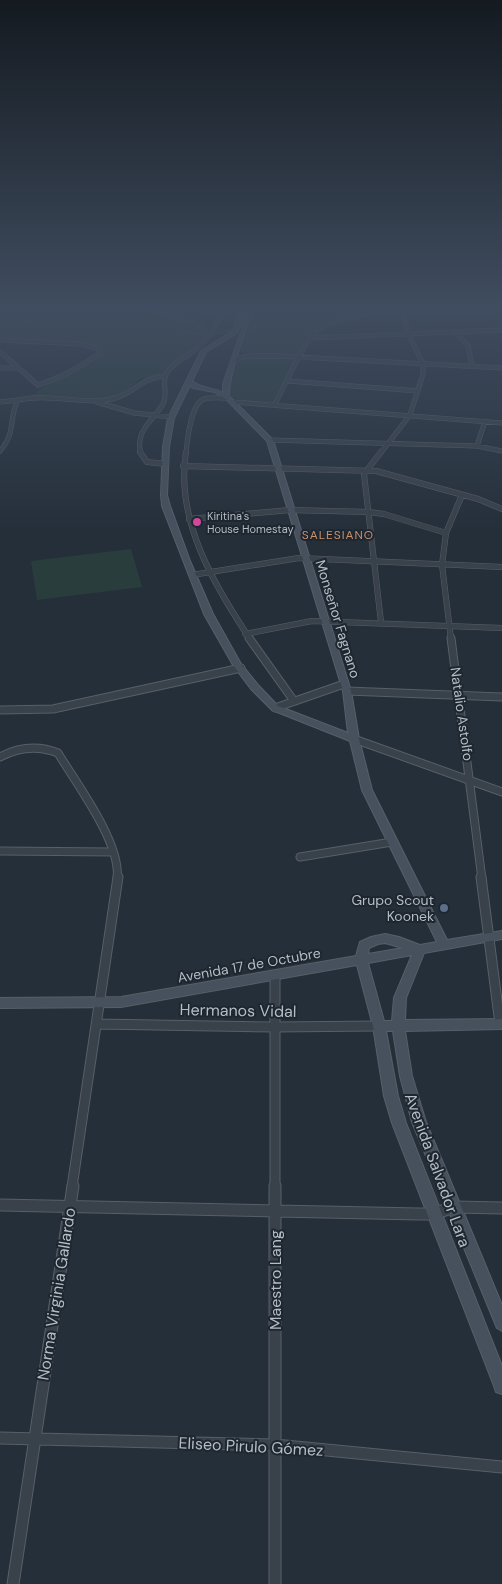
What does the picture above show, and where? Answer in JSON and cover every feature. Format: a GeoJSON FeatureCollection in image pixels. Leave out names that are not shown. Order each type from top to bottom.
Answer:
{"type":"FeatureCollection","features":[{"type":"Feature","properties":{"kind":"street"},"geometry":{"type":"LineString","coordinates":[[29,383],[34,391],[90,399],[106,399],[121,397],[140,383]]}},
{"type":"Feature","properties":{"kind":"street"},"geometry":{"type":"LineString","coordinates":[[0,402],[18,400],[50,383]]}},
{"type":"Feature","properties":{"kind":"street"},"geometry":{"type":"LineString","coordinates":[[164,383],[167,396],[163,404],[143,428],[138,449],[147,462],[166,464]]}},
{"type":"Feature","properties":{"kind":"street"},"geometry":{"type":"LineString","coordinates":[[190,383],[191,386],[210,390],[229,398]]}},
{"type":"Feature","properties":{"kind":"street"},"geometry":{"type":"LineString","coordinates":[[190,383],[172,417],[168,432],[164,496],[192,575],[218,636],[226,650],[275,708],[354,739],[502,792]]}},
{"type":"Feature","properties":{"kind":"street"},"geometry":{"type":"LineString","coordinates":[[275,404],[287,383]]}},
{"type":"Feature","properties":{"kind":"street"},"geometry":{"type":"LineString","coordinates":[[313,383],[418,391]]}},
{"type":"Feature","properties":{"kind":"street"},"geometry":{"type":"LineString","coordinates":[[381,622],[364,474],[410,415],[420,383]]}},
{"type":"Feature","properties":{"kind":"street"},"geometry":{"type":"LineString","coordinates":[[210,390],[226,384],[229,398]]}},
{"type":"Feature","properties":{"kind":"street"},"geometry":{"type":"LineString","coordinates":[[182,397],[200,389]]}},
{"type":"Feature","properties":{"kind":"street"},"geometry":{"type":"LineString","coordinates":[[294,701],[245,634],[210,572],[189,519],[184,498],[186,441],[201,400],[229,398],[275,404],[502,423]]}},
{"type":"Feature","properties":{"kind":"street","name":"Monseñor Fagnano"},"geometry":{"type":"LineString","coordinates":[[229,398],[270,440],[351,709],[354,739],[367,790],[444,945]]}},
{"type":"Feature","properties":{"kind":"street"},"geometry":{"type":"LineString","coordinates":[[90,399],[124,411],[172,417]]}},
{"type":"Feature","properties":{"kind":"street"},"geometry":{"type":"LineString","coordinates":[[0,451],[8,440],[13,426],[12,411],[18,400]]}},
{"type":"Feature","properties":{"kind":"street"},"geometry":{"type":"LineString","coordinates":[[478,446],[484,421]]}},
{"type":"Feature","properties":{"kind":"street"},"geometry":{"type":"LineString","coordinates":[[0,440],[8,440]]}},
{"type":"Feature","properties":{"kind":"street"},"geometry":{"type":"LineString","coordinates":[[270,440],[478,446],[502,451]]}},
{"type":"Feature","properties":{"kind":"street"},"geometry":{"type":"LineString","coordinates":[[184,466],[367,470],[381,472],[462,495],[502,509]]}},
{"type":"Feature","properties":{"kind":"street","name":"Natalio Astolfo"},"geometry":{"type":"LineString","coordinates":[[462,495],[446,532],[442,565],[471,782],[496,936],[501,1024]]}},
{"type":"Feature","properties":{"kind":"street"},"geometry":{"type":"LineString","coordinates":[[189,519],[290,510],[369,512],[384,514],[446,532]]}},
{"type":"Feature","properties":{"kind":"street"},"geometry":{"type":"LineString","coordinates":[[192,575],[305,558],[502,567]]}},
{"type":"Feature","properties":{"kind":"street"},"geometry":{"type":"LineString","coordinates":[[245,634],[306,621],[381,622],[502,628]]}},
{"type":"Feature","properties":{"kind":"street"},"geometry":{"type":"LineString","coordinates":[[0,710],[53,709],[241,668]]}},
{"type":"Feature","properties":{"kind":"street"},"geometry":{"type":"LineString","coordinates":[[275,708],[294,701],[345,688],[502,698]]}},
{"type":"Feature","properties":{"kind":"street","name":"Norma Virginia Gallardo"},"geometry":{"type":"LineString","coordinates":[[0,757],[14,749],[41,747],[58,752],[106,832],[118,874],[13,1584]]}},
{"type":"Feature","properties":{"kind":"street"},"geometry":{"type":"LineString","coordinates":[[300,857],[392,842]]}},
{"type":"Feature","properties":{"kind":"street"},"geometry":{"type":"LineString","coordinates":[[0,851],[113,852]]}},
{"type":"Feature","properties":{"kind":"street","name":"Avenida 17 de Octubre"},"geometry":{"type":"LineString","coordinates":[[0,1003],[100,1003],[130,1001],[496,936]]}},
{"type":"Feature","properties":{"kind":"street"},"geometry":{"type":"LineString","coordinates":[[361,960],[364,945],[376,939],[394,940],[420,950]]}},
{"type":"Feature","properties":{"kind":"street","name":"Avenida Salvador Lara"},"geometry":{"type":"LineString","coordinates":[[420,950],[400,998],[398,1026],[406,1076],[419,1122],[502,1323]]}},
{"type":"Feature","properties":{"kind":"street","name":"Avenida Salvador Lara"},"geometry":{"type":"LineString","coordinates":[[361,960],[379,1026],[391,1096],[398,1123],[502,1386]]}},
{"type":"Feature","properties":{"kind":"street","name":"Maestro Lang"},"geometry":{"type":"LineString","coordinates":[[274,976],[275,1584]]}},
{"type":"Feature","properties":{"kind":"street","name":"Hermanos Vidal"},"geometry":{"type":"LineString","coordinates":[[97,1024],[274,1027],[379,1026]]}},
{"type":"Feature","properties":{"kind":"street"},"geometry":{"type":"LineString","coordinates":[[379,1026],[501,1024]]}},
{"type":"Feature","properties":{"kind":"street"},"geometry":{"type":"LineString","coordinates":[[0,1204],[433,1214],[454,1207],[502,1208]]}},
{"type":"Feature","properties":{"kind":"street","name":"Eliseo Pirulo Gómez"},"geometry":{"type":"LineString","coordinates":[[0,1438],[275,1445],[502,1467]]}},
{"type":"Feature","properties":{"kind":"shaded area"},"geometry":{"type":"Polygon","coordinates":[[[135,383],[120,396],[100,398],[34,395],[49,384],[135,383]]]}},
{"type":"Feature","properties":{"kind":"shaded area"},"geometry":{"type":"Polygon","coordinates":[[[229,383],[283,383],[273,402],[262,403],[239,400],[229,394],[229,383]]]}},
{"type":"Feature","properties":{"kind":"shaded area"},"geometry":{"type":"Polygon","coordinates":[[[131,549],[142,587],[37,600],[31,561],[131,549]]]}},
{"type":"Feature","properties":{"kind":"place","name":"Kiritina's House Homestay"},"geometry":{"type":"Point","coordinates":[197,522]}},
{"type":"Feature","properties":{"kind":"place","name":"Grupo Scout Koonek"},"geometry":{"type":"Point","coordinates":[444,908]}},
{"type":"Feature","properties":{"kind":"district","name":"SALESIANO"},"geometry":{"type":"Point","coordinates":[338,535]}}]}
